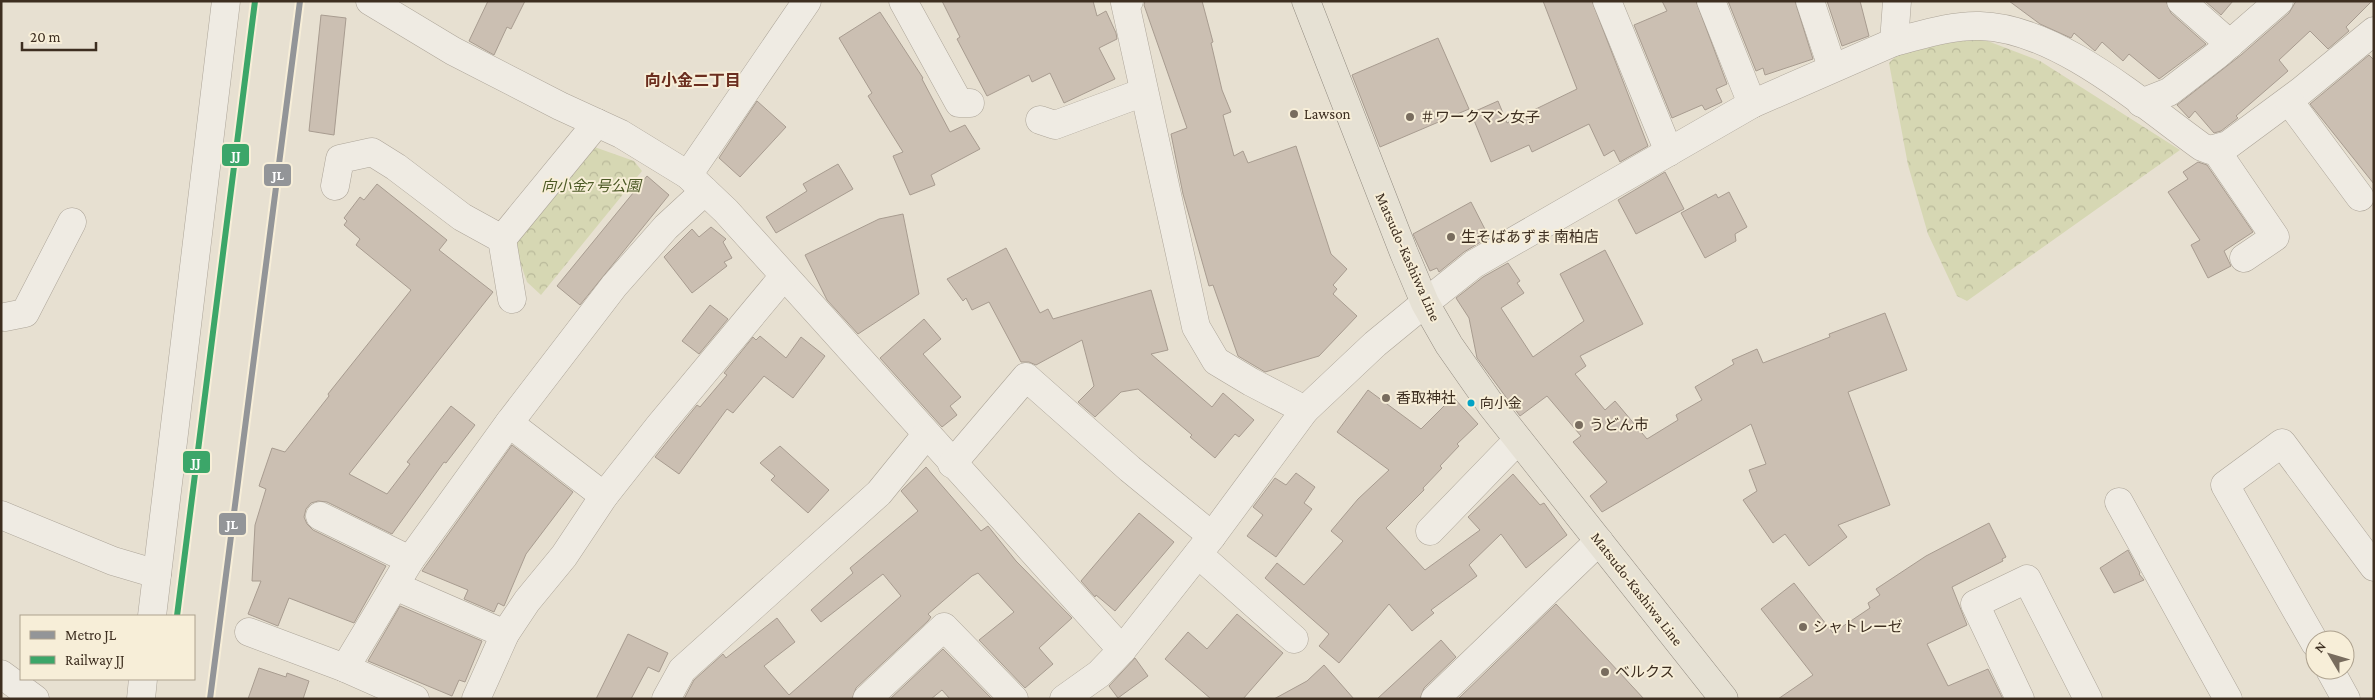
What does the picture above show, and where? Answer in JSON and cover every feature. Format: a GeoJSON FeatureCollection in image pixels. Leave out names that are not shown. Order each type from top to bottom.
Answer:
{"type":"FeatureCollection","features":[{"type":"Feature","properties":{"kind":"main road","name":"Matsudo-Kashiwa Line"},"geometry":{"type":"LineString","coordinates":[[1306,1],[1425,303],[1450,345],[1518,440],[1724,699]]}},
{"type":"Feature","properties":{"kind":"street"},"geometry":{"type":"LineString","coordinates":[[152,615],[226,1]]}},
{"type":"Feature","properties":{"kind":"street"},"geometry":{"type":"LineString","coordinates":[[370,1],[454,51],[621,134],[696,183],[726,211],[952,464],[1122,650]]}},
{"type":"Feature","properties":{"kind":"street"},"geometry":{"type":"LineString","coordinates":[[345,668],[410,560],[509,423],[614,286],[666,227],[696,183],[807,1]]}},
{"type":"Feature","properties":{"kind":"street"},"geometry":{"type":"LineString","coordinates":[[903,1],[959,103],[970,103]]}},
{"type":"Feature","properties":{"kind":"street"},"geometry":{"type":"LineString","coordinates":[[1607,1],[1669,152]]}},
{"type":"Feature","properties":{"kind":"street"},"geometry":{"type":"LineString","coordinates":[[1711,1],[1752,104]]}},
{"type":"Feature","properties":{"kind":"street"},"geometry":{"type":"LineString","coordinates":[[1810,1],[1832,67]]}},
{"type":"Feature","properties":{"kind":"street"},"geometry":{"type":"LineString","coordinates":[[1894,42],[1897,1]]}},
{"type":"Feature","properties":{"kind":"street"},"geometry":{"type":"LineString","coordinates":[[2181,1],[2230,44]]}},
{"type":"Feature","properties":{"kind":"street"},"geometry":{"type":"LineString","coordinates":[[2141,103],[2169,92],[2230,44],[2278,1]]}},
{"type":"Feature","properties":{"kind":"street"},"geometry":{"type":"LineString","coordinates":[[1127,2],[1144,92],[1196,327],[1216,361],[1251,382],[1305,410]]}},
{"type":"Feature","properties":{"kind":"street"},"geometry":{"type":"LineString","coordinates":[[1077,695],[1122,650],[1205,545],[1305,410],[1375,344],[1474,264],[1752,104],[1832,67],[1894,42],[1943,29],[1980,26],[2017,31],[2052,46],[2103,75],[2202,147],[2210,150],[2228,145],[2289,100],[2374,31]]}},
{"type":"Feature","properties":{"kind":"street"},"geometry":{"type":"LineString","coordinates":[[1040,120],[1055,125],[1144,92]]}},
{"type":"Feature","properties":{"kind":"street"},"geometry":{"type":"LineString","coordinates":[[2289,100],[2360,197]]}},
{"type":"Feature","properties":{"kind":"street"},"geometry":{"type":"LineString","coordinates":[[512,299],[502,239],[597,123]]}},
{"type":"Feature","properties":{"kind":"street"},"geometry":{"type":"LineString","coordinates":[[2215,149],[2275,237],[2244,258]]}},
{"type":"Feature","properties":{"kind":"street"},"geometry":{"type":"LineString","coordinates":[[335,186],[340,159],[372,152],[396,167],[462,217],[502,239]]}},
{"type":"Feature","properties":{"kind":"street"},"geometry":{"type":"LineString","coordinates":[[3,319],[25,313],[72,222]]}},
{"type":"Feature","properties":{"kind":"street"},"geometry":{"type":"LineString","coordinates":[[476,699],[505,634],[527,601],[564,556],[604,496],[784,276]]}},
{"type":"Feature","properties":{"kind":"street"},"geometry":{"type":"LineString","coordinates":[[952,464],[1026,377],[1130,469],[1294,639]]}},
{"type":"Feature","properties":{"kind":"street"},"geometry":{"type":"LineString","coordinates":[[509,423],[604,496]]}},
{"type":"Feature","properties":{"kind":"street"},"geometry":{"type":"LineString","coordinates":[[666,699],[682,670],[879,493],[926,435]]}},
{"type":"Feature","properties":{"kind":"street"},"geometry":{"type":"LineString","coordinates":[[1430,531],[1518,440]]}},
{"type":"Feature","properties":{"kind":"street"},"geometry":{"type":"LineString","coordinates":[[2307,630],[2225,485],[2282,443],[2374,567]]}},
{"type":"Feature","properties":{"kind":"street"},"geometry":{"type":"LineString","coordinates":[[2119,502],[2228,699]]}},
{"type":"Feature","properties":{"kind":"street"},"geometry":{"type":"LineString","coordinates":[[1,515],[113,561],[157,574]]}},
{"type":"Feature","properties":{"kind":"street"},"geometry":{"type":"LineString","coordinates":[[320,516],[410,560]]}},
{"type":"Feature","properties":{"kind":"street"},"geometry":{"type":"LineString","coordinates":[[1435,699],[1599,540]]}},
{"type":"Feature","properties":{"kind":"street"},"geometry":{"type":"LineString","coordinates":[[2020,699],[1975,604],[2027,579],[2088,699]]}},
{"type":"Feature","properties":{"kind":"street"},"geometry":{"type":"LineString","coordinates":[[395,586],[505,634]]}},
{"type":"Feature","properties":{"kind":"street"},"geometry":{"type":"LineString","coordinates":[[866,699],[944,627],[1014,699]]}},
{"type":"Feature","properties":{"kind":"street"},"geometry":{"type":"LineString","coordinates":[[249,632],[345,668],[415,699]]}},
{"type":"Feature","properties":{"kind":"street"},"geometry":{"type":"LineString","coordinates":[[1,674],[35,699]]}},
{"type":"Feature","properties":{"kind":"street"},"geometry":{"type":"LineString","coordinates":[[141,699],[143,680]]}},
{"type":"Feature","properties":{"kind":"street"},"geometry":{"type":"LineString","coordinates":[[2336,680],[2346,699]]}},
{"type":"Feature","properties":{"kind":"street"},"geometry":{"type":"LineString","coordinates":[[1,688],[17,699]]}},
{"type":"Feature","properties":{"kind":"green space"},"geometry":{"type":"Polygon","coordinates":[[[1942,37],[1985,40],[2040,61],[2180,150],[1967,301],[1957,296],[1928,234],[1908,165],[1889,63],[1897,55],[1942,37]]]}},
{"type":"Feature","properties":{"kind":"green space","name":"向小金7 号公園"},"geometry":{"type":"Polygon","coordinates":[[[586,144],[634,161],[642,171],[541,295],[527,282],[511,236],[586,144]]]}},
{"type":"Feature","properties":{"kind":"building"},"geometry":{"type":"Polygon","coordinates":[[[488,1],[525,1],[511,29],[507,27],[494,55],[469,41],[488,1]]]}},
{"type":"Feature","properties":{"kind":"building"},"geometry":{"type":"Polygon","coordinates":[[[942,1],[1093,1],[1097,16],[1106,11],[1116,33],[1117,39],[1099,48],[1115,79],[1064,103],[1050,73],[1032,82],[1029,75],[987,96],[957,39],[960,37],[942,1]]]}},
{"type":"Feature","properties":{"kind":"building"},"geometry":{"type":"Polygon","coordinates":[[[1145,1],[1202,1],[1213,42],[1211,43],[1222,90],[1231,112],[1223,115],[1234,156],[1243,151],[1248,163],[1296,146],[1331,254],[1347,269],[1333,285],[1337,289],[1333,294],[1357,316],[1319,356],[1265,372],[1238,356],[1213,285],[1209,286],[1183,194],[1171,134],[1187,128],[1144,5],[1145,1]]]}},
{"type":"Feature","properties":{"kind":"building"},"geometry":{"type":"Polygon","coordinates":[[[1543,1],[1592,1],[1648,146],[1620,162],[1614,150],[1604,156],[1589,124],[1532,152],[1529,145],[1491,162],[1471,113],[1498,101],[1507,123],[1577,89],[1543,1]]]}},
{"type":"Feature","properties":{"kind":"building"},"geometry":{"type":"Polygon","coordinates":[[[1662,1],[1696,1],[1727,84],[1716,89],[1722,102],[1705,110],[1702,105],[1672,118],[1634,25],[1667,11],[1662,1]]]}},
{"type":"Feature","properties":{"kind":"building"},"geometry":{"type":"Polygon","coordinates":[[[1728,1],[1795,1],[1813,59],[1765,75],[1763,68],[1756,71],[1728,1]]]}},
{"type":"Feature","properties":{"kind":"building"},"geometry":{"type":"Polygon","coordinates":[[[1827,1],[1860,1],[1869,36],[1842,46],[1827,1]]]}},
{"type":"Feature","properties":{"kind":"building"},"geometry":{"type":"Polygon","coordinates":[[[2009,1],[2166,1],[2171,13],[2206,44],[2159,79],[2129,54],[2123,61],[2102,42],[2095,51],[2074,33],[2071,38],[2040,24],[2009,1]]]}},
{"type":"Feature","properties":{"kind":"building"},"geometry":{"type":"Polygon","coordinates":[[[2205,1],[2233,1],[2221,15],[2205,1]]]}},
{"type":"Feature","properties":{"kind":"building"},"geometry":{"type":"Polygon","coordinates":[[[2296,1],[2372,1],[2346,27],[2349,31],[2328,49],[2310,31],[2279,60],[2288,71],[2236,116],[2238,118],[2221,131],[2214,133],[2195,111],[2189,118],[2177,105],[2241,55],[2289,13],[2296,1]]]}},
{"type":"Feature","properties":{"kind":"building"},"geometry":{"type":"Polygon","coordinates":[[[880,12],[923,78],[950,132],[965,125],[980,149],[931,175],[935,185],[910,195],[893,156],[903,152],[868,96],[872,93],[839,38],[880,12]]]}},
{"type":"Feature","properties":{"kind":"building"},"geometry":{"type":"Polygon","coordinates":[[[321,15],[346,18],[334,135],[309,131],[321,15]]]}},
{"type":"Feature","properties":{"kind":"building"},"geometry":{"type":"Polygon","coordinates":[[[1438,38],[1469,109],[1380,147],[1352,75],[1438,38]]]}},
{"type":"Feature","properties":{"kind":"building"},"geometry":{"type":"Polygon","coordinates":[[[2369,55],[2374,60],[2374,184],[2310,104],[2369,55]]]}},
{"type":"Feature","properties":{"kind":"building"},"geometry":{"type":"Polygon","coordinates":[[[757,101],[786,127],[740,177],[719,158],[757,101]]]}},
{"type":"Feature","properties":{"kind":"building"},"geometry":{"type":"Polygon","coordinates":[[[2198,162],[2207,165],[2253,232],[2224,251],[2231,266],[2208,278],[2191,245],[2200,240],[2168,192],[2188,179],[2183,172],[2198,162]]]}},
{"type":"Feature","properties":{"kind":"building"},"geometry":{"type":"Polygon","coordinates":[[[838,164],[853,189],[776,233],[766,217],[807,191],[803,184],[838,164]]]}},
{"type":"Feature","properties":{"kind":"building"},"geometry":{"type":"Polygon","coordinates":[[[1665,172],[1684,209],[1636,234],[1618,200],[1665,172]]]}},
{"type":"Feature","properties":{"kind":"building"},"geometry":{"type":"Polygon","coordinates":[[[647,176],[669,195],[580,305],[557,286],[647,176]]]}},
{"type":"Feature","properties":{"kind":"building"},"geometry":{"type":"Polygon","coordinates":[[[377,184],[447,240],[439,250],[493,292],[349,474],[387,494],[410,464],[407,462],[451,406],[475,425],[446,463],[444,462],[392,534],[327,502],[318,501],[311,503],[306,509],[304,517],[307,524],[313,530],[386,566],[354,623],[289,598],[278,626],[248,614],[261,581],[252,581],[255,525],[266,489],[259,486],[272,448],[285,452],[329,396],[328,394],[411,290],[356,245],[360,239],[344,225],[347,221],[344,218],[360,197],[364,200],[377,184]]]}},
{"type":"Feature","properties":{"kind":"building"},"geometry":{"type":"Polygon","coordinates":[[[1729,192],[1747,227],[1735,234],[1736,241],[1705,258],[1681,213],[1716,194],[1718,198],[1729,192]]]}},
{"type":"Feature","properties":{"kind":"building","name":"生そばあずま 南柏店"},"geometry":{"type":"Polygon","coordinates":[[[1471,202],[1489,237],[1464,252],[1439,272],[1437,268],[1430,271],[1413,234],[1471,202]]]}},
{"type":"Feature","properties":{"kind":"building"},"geometry":{"type":"Polygon","coordinates":[[[903,214],[919,294],[858,334],[827,300],[805,255],[879,219],[903,214]]]}},
{"type":"Feature","properties":{"kind":"building"},"geometry":{"type":"Polygon","coordinates":[[[711,227],[726,239],[723,242],[732,258],[724,262],[727,266],[692,293],[664,257],[692,229],[699,237],[711,227]]]}},
{"type":"Feature","properties":{"kind":"building"},"geometry":{"type":"Polygon","coordinates":[[[1006,248],[1040,313],[1048,309],[1053,319],[1151,290],[1168,350],[1151,354],[1212,407],[1223,393],[1254,420],[1239,437],[1235,434],[1215,458],[1190,437],[1192,435],[1138,389],[1121,392],[1095,417],[1078,402],[1094,386],[1082,340],[1036,365],[1029,362],[1021,362],[989,302],[972,310],[966,298],[963,301],[947,279],[1006,248]]]}},
{"type":"Feature","properties":{"kind":"building"},"geometry":{"type":"Polygon","coordinates":[[[1605,250],[1643,324],[1580,356],[1586,366],[1575,374],[1605,410],[1615,401],[1647,439],[1678,420],[1676,415],[1702,400],[1695,387],[1734,364],[1732,360],[1757,349],[1763,363],[1830,337],[1829,334],[1885,313],[1907,370],[1848,392],[1890,505],[1838,525],[1847,537],[1809,566],[1785,534],[1773,543],[1743,500],[1757,491],[1749,470],[1766,464],[1751,424],[1602,512],[1590,496],[1607,482],[1573,442],[1581,436],[1547,396],[1520,416],[1477,358],[1469,318],[1456,298],[1483,277],[1508,263],[1520,281],[1517,283],[1524,293],[1501,308],[1533,357],[1584,321],[1560,274],[1605,250]]]}},
{"type":"Feature","properties":{"kind":"building"},"geometry":{"type":"Polygon","coordinates":[[[710,305],[728,319],[699,354],[682,341],[710,305]]]}},
{"type":"Feature","properties":{"kind":"building"},"geometry":{"type":"Polygon","coordinates":[[[924,319],[941,339],[923,354],[961,397],[950,406],[957,415],[942,427],[880,358],[924,319]]]}},
{"type":"Feature","properties":{"kind":"building"},"geometry":{"type":"Polygon","coordinates":[[[760,336],[786,358],[801,337],[825,356],[793,398],[764,376],[733,413],[727,409],[679,474],[655,457],[697,405],[700,407],[727,375],[724,373],[753,337],[756,340],[760,336]]]}},
{"type":"Feature","properties":{"kind":"building"},"geometry":{"type":"Polygon","coordinates":[[[1368,390],[1421,429],[1453,397],[1478,424],[1457,444],[1459,446],[1440,466],[1442,468],[1423,488],[1424,490],[1386,528],[1425,570],[1480,530],[1468,517],[1513,474],[1540,505],[1544,503],[1567,535],[1526,568],[1501,534],[1469,565],[1477,576],[1431,610],[1434,613],[1412,631],[1389,604],[1339,663],[1319,646],[1329,634],[1265,578],[1277,563],[1304,585],[1343,541],[1331,531],[1358,499],[1389,470],[1337,432],[1368,390]]]}},
{"type":"Feature","properties":{"kind":"building"},"geometry":{"type":"Polygon","coordinates":[[[512,445],[573,492],[526,554],[504,606],[498,603],[494,612],[464,599],[468,590],[422,571],[512,445]]]}},
{"type":"Feature","properties":{"kind":"building"},"geometry":{"type":"Polygon","coordinates":[[[780,446],[829,490],[808,513],[771,480],[775,476],[760,463],[780,446]]]}},
{"type":"Feature","properties":{"kind":"building"},"geometry":{"type":"Polygon","coordinates":[[[926,467],[981,531],[988,526],[1016,561],[1072,618],[1039,648],[1053,664],[1025,688],[979,640],[1014,612],[978,573],[928,614],[931,617],[928,621],[856,688],[852,699],[684,699],[694,680],[723,654],[726,658],[777,618],[795,642],[764,666],[789,695],[901,596],[883,574],[821,622],[811,610],[853,573],[850,568],[918,511],[901,491],[926,467]]]}},
{"type":"Feature","properties":{"kind":"building"},"geometry":{"type":"Polygon","coordinates":[[[1296,473],[1315,487],[1304,503],[1312,509],[1276,557],[1247,536],[1263,515],[1253,507],[1275,478],[1286,485],[1296,473]]]}},
{"type":"Feature","properties":{"kind":"building"},"geometry":{"type":"Polygon","coordinates":[[[1139,513],[1174,542],[1115,611],[1096,595],[1095,597],[1081,581],[1139,513]]]}},
{"type":"Feature","properties":{"kind":"building"},"geometry":{"type":"Polygon","coordinates":[[[1989,523],[2006,557],[2002,559],[2003,561],[1952,587],[1967,625],[1927,644],[1948,686],[1988,669],[2003,699],[1778,699],[1813,675],[1761,609],[1794,583],[1833,633],[1870,608],[1868,603],[1880,595],[1876,589],[1926,556],[1989,523]]]}},
{"type":"Feature","properties":{"kind":"building"},"geometry":{"type":"Polygon","coordinates":[[[2128,550],[2139,574],[2144,580],[2114,593],[2100,568],[2128,550]]]}},
{"type":"Feature","properties":{"kind":"building"},"geometry":{"type":"Polygon","coordinates":[[[1556,604],[1644,699],[1458,699],[1556,604]]]}},
{"type":"Feature","properties":{"kind":"building"},"geometry":{"type":"Polygon","coordinates":[[[400,606],[482,641],[465,682],[459,680],[452,696],[368,661],[400,606]]]}},
{"type":"Feature","properties":{"kind":"building"},"geometry":{"type":"Polygon","coordinates":[[[1237,614],[1283,653],[1243,699],[1211,699],[1165,659],[1188,632],[1207,649],[1237,614]]]}},
{"type":"Feature","properties":{"kind":"building"},"geometry":{"type":"Polygon","coordinates":[[[628,634],[668,653],[659,672],[648,667],[631,699],[596,699],[628,634]]]}},
{"type":"Feature","properties":{"kind":"building"},"geometry":{"type":"Polygon","coordinates":[[[1441,640],[1456,657],[1424,688],[1420,699],[1377,699],[1441,640]]]}},
{"type":"Feature","properties":{"kind":"building"},"geometry":{"type":"Polygon","coordinates":[[[943,649],[992,699],[950,699],[942,690],[931,699],[890,699],[943,649]]]}},
{"type":"Feature","properties":{"kind":"building"},"geometry":{"type":"Polygon","coordinates":[[[1135,658],[1148,676],[1118,698],[1109,686],[1135,658]]]}},
{"type":"Feature","properties":{"kind":"building"},"geometry":{"type":"Polygon","coordinates":[[[1324,665],[1354,699],[1274,699],[1307,681],[1324,665]]]}},
{"type":"Feature","properties":{"kind":"building"},"geometry":{"type":"Polygon","coordinates":[[[259,668],[286,677],[287,673],[309,681],[303,699],[248,699],[259,668]]]}},
{"type":"Feature","properties":{"kind":"metro line","name":"JL"},"geometry":{"type":"LineString","coordinates":[[210,699],[300,1]]}},
{"type":"Feature","properties":{"kind":"rail line","name":"JJ"},"geometry":{"type":"LineString","coordinates":[[177,615],[255,1]]}},
{"type":"Feature","properties":{"kind":"place","name":"Lawson"},"geometry":{"type":"Point","coordinates":[1294,114]}},
{"type":"Feature","properties":{"kind":"place","name":"＃ワークマン女子"},"geometry":{"type":"Point","coordinates":[1410,117]}},
{"type":"Feature","properties":{"kind":"place","name":"生そばあずま 南柏店"},"geometry":{"type":"Point","coordinates":[1451,237]}},
{"type":"Feature","properties":{"kind":"place","name":"香取神社"},"geometry":{"type":"Point","coordinates":[1386,398]}},
{"type":"Feature","properties":{"kind":"place","name":"向小金"},"geometry":{"type":"Point","coordinates":[1471,403]}},
{"type":"Feature","properties":{"kind":"place","name":"うどん市"},"geometry":{"type":"Point","coordinates":[1579,425]}},
{"type":"Feature","properties":{"kind":"place","name":"シャトレーゼ"},"geometry":{"type":"Point","coordinates":[1803,627]}},
{"type":"Feature","properties":{"kind":"place","name":"ベルクス"},"geometry":{"type":"Point","coordinates":[1605,672]}},
{"type":"Feature","properties":{"kind":"district","name":"向小金二丁目"},"geometry":{"type":"Point","coordinates":[693,80]}}]}
